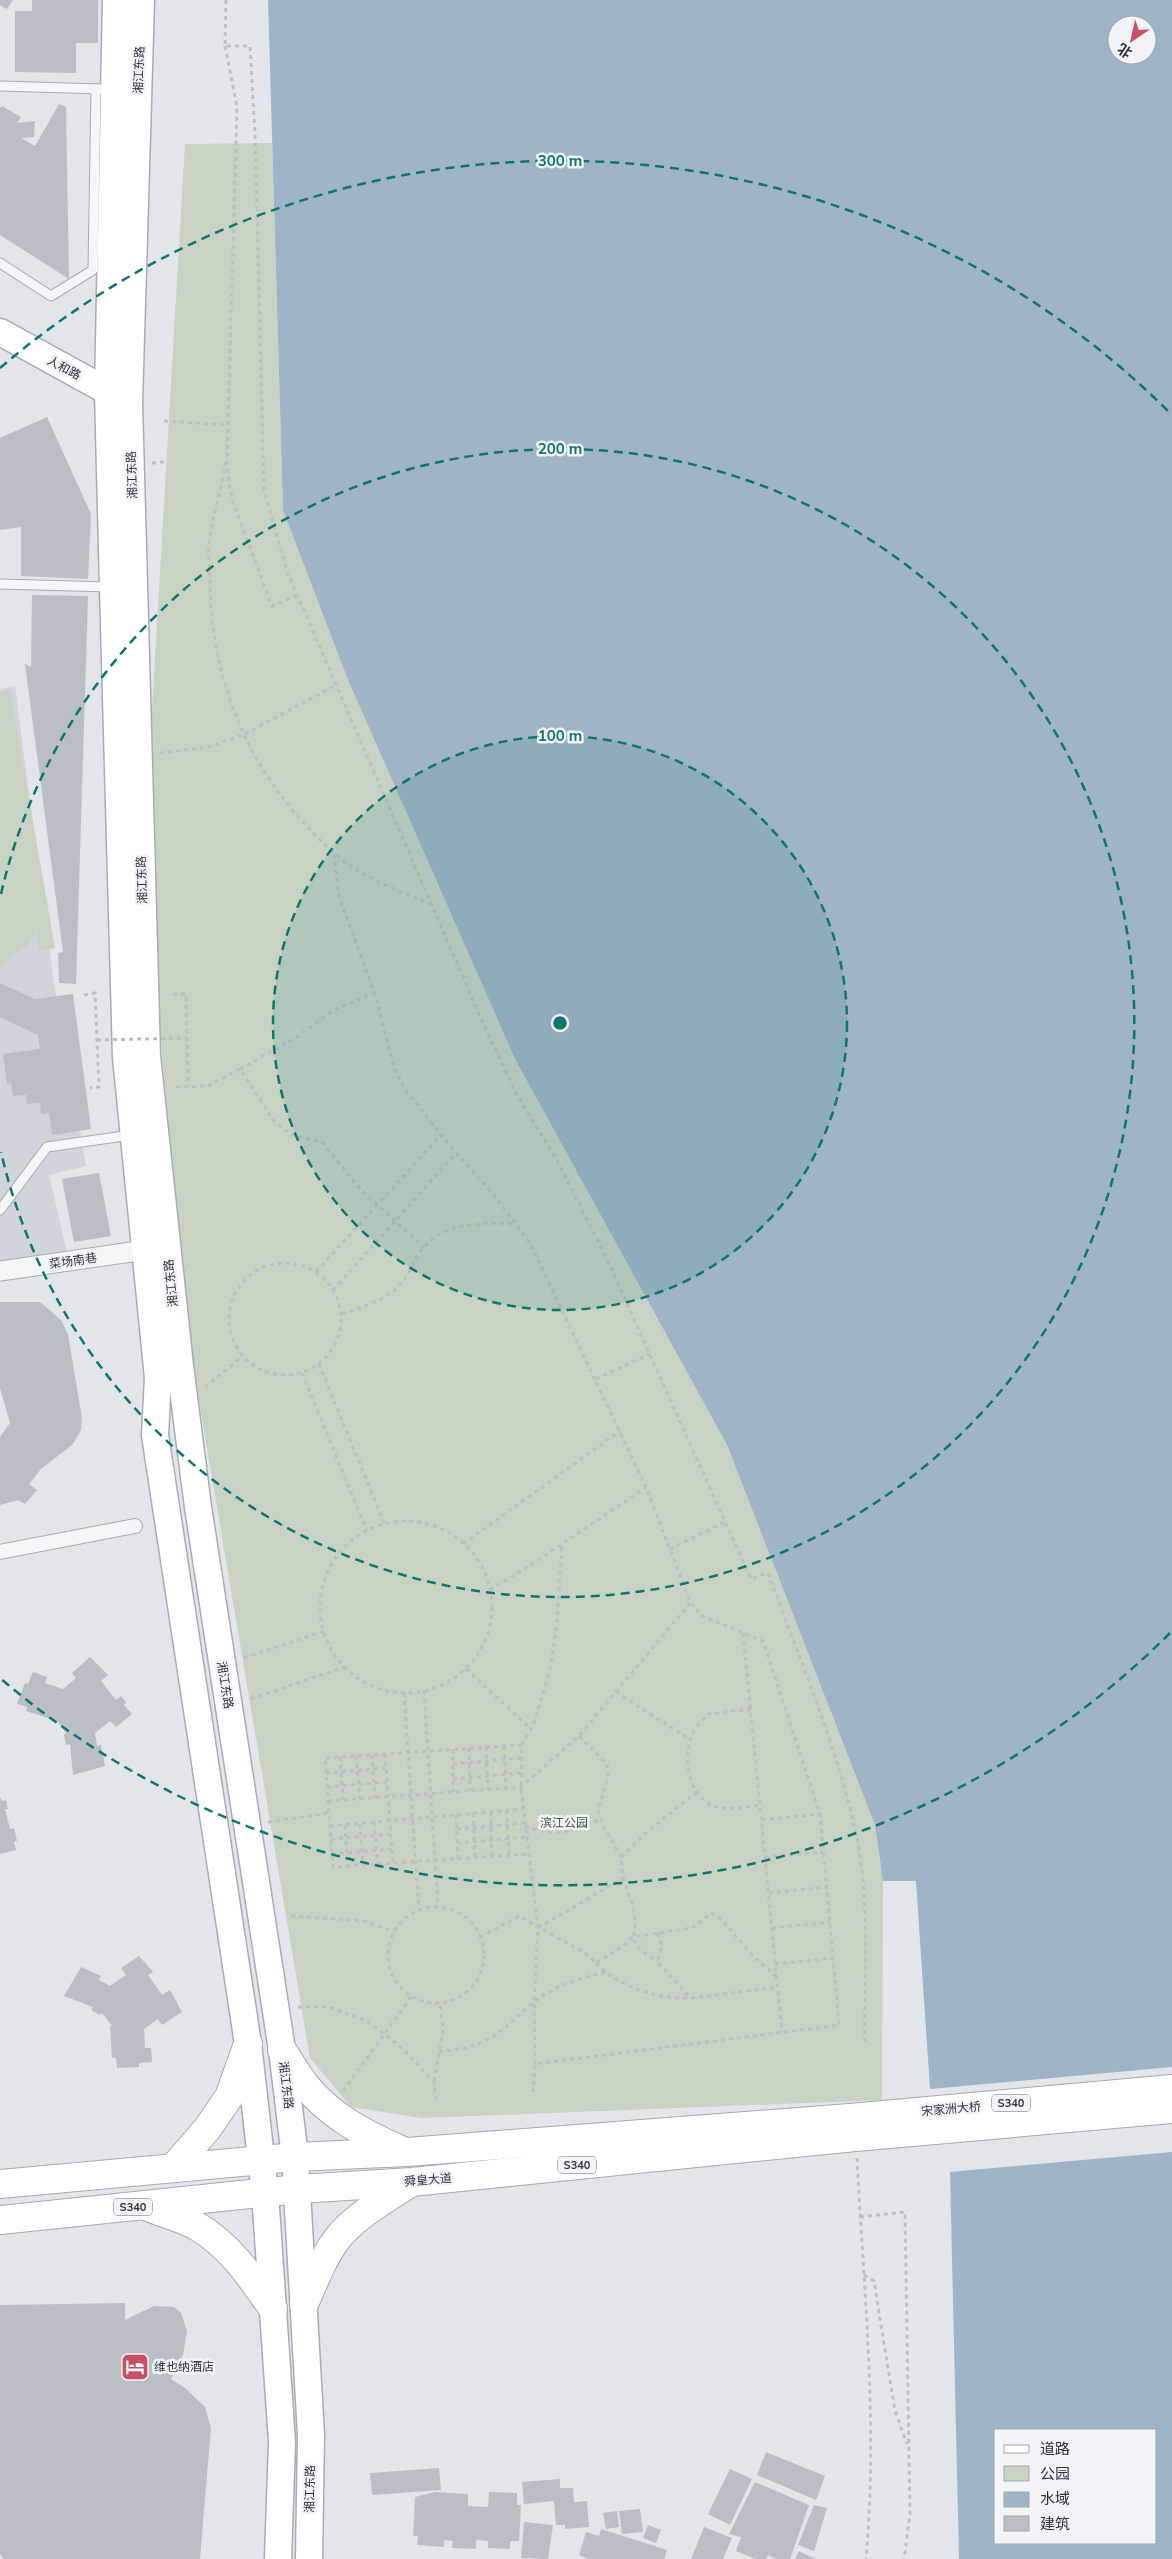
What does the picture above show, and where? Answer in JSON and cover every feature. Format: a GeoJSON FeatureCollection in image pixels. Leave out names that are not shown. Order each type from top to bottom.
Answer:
{"type":"FeatureCollection","features":[{"type":"Feature","properties":{"kind":"main road","name":"湘江东路"},"geometry":{"type":"LineString","coordinates":[[116,0],[105,90],[118,397],[139,755],[147,1056],[198,1507],[276,2009],[295,2156],[311,2434],[309,2559]]}},
{"type":"Feature","properties":{"kind":"main road","name":"湘江东路"},"geometry":{"type":"LineString","coordinates":[[140,0],[118,397],[113,588],[126,1057],[158,1378],[155,1435],[240,1986],[265,2193],[282,2442],[278,2559]]}},
{"type":"Feature","properties":{"kind":"main road","name":"人和路"},"geometry":{"type":"LineString","coordinates":[[0,332],[118,397]]}},
{"type":"Feature","properties":{"kind":"main road"},"geometry":{"type":"LineString","coordinates":[[240,1986],[271,1980]]}},
{"type":"Feature","properties":{"kind":"main road"},"geometry":{"type":"LineString","coordinates":[[173,2168],[207,2129],[229,2098],[248,2044]]}},
{"type":"Feature","properties":{"kind":"main road"},"geometry":{"type":"LineString","coordinates":[[282,2050],[306,2087],[335,2113],[366,2134],[407,2152]]}},
{"type":"Feature","properties":{"kind":"main road","name":"宋家洲大桥"},"geometry":{"type":"LineString","coordinates":[[854,2136],[1172,2088]]}},
{"type":"Feature","properties":{"kind":"main road","name":"宋家洲大桥"},"geometry":{"type":"LineString","coordinates":[[854,2136],[1172,2110]]}},
{"type":"Feature","properties":{"kind":"main road","name":"S340"},"geometry":{"type":"LineString","coordinates":[[0,2184],[295,2156],[854,2136]]}},
{"type":"Feature","properties":{"kind":"main road","name":"舜皇大道"},"geometry":{"type":"LineString","coordinates":[[0,2220],[298,2189],[412,2182],[854,2136]]}},
{"type":"Feature","properties":{"kind":"main road"},"geometry":{"type":"LineString","coordinates":[[304,2304],[320,2266],[342,2234],[368,2210],[412,2182]]}},
{"type":"Feature","properties":{"kind":"main road"},"geometry":{"type":"LineString","coordinates":[[145,2205],[194,2225],[220,2243],[244,2266],[273,2309]]}},
{"type":"Feature","properties":{"kind":"street","name":"菜场南巷"},"geometry":{"type":"LineString","coordinates":[[0,1271],[145,1250]]}},
{"type":"Feature","properties":{"kind":"street"},"geometry":{"type":"LineString","coordinates":[[0,1552],[135,1526]]}},
{"type":"Feature","properties":{"kind":"lane"},"geometry":{"type":"LineString","coordinates":[[0,86],[105,90],[93,270],[51,296],[0,264]]}},
{"type":"Feature","properties":{"kind":"lane"},"geometry":{"type":"LineString","coordinates":[[0,584],[113,588]]}},
{"type":"Feature","properties":{"kind":"lane"},"geometry":{"type":"LineString","coordinates":[[0,1210],[47,1147],[133,1135]]}},
{"type":"Feature","properties":{"kind":"path"},"geometry":{"type":"LineString","coordinates":[[226,0],[225,46],[237,107],[227,457],[229,484],[233,502],[272,606],[298,595]]}},
{"type":"Feature","properties":{"kind":"path"},"geometry":{"type":"LineString","coordinates":[[225,46],[250,46],[256,143],[264,490],[288,574],[431,904],[517,1095],[558,1162],[606,1257],[751,1579],[768,1573],[844,1785],[858,1840],[863,1900],[865,2043]]}},
{"type":"Feature","properties":{"kind":"path"},"geometry":{"type":"LineString","coordinates":[[164,421],[228,425]]}},
{"type":"Feature","properties":{"kind":"path"},"geometry":{"type":"LineString","coordinates":[[227,457],[209,545],[210,618],[223,681],[243,735],[277,792],[334,854],[370,878],[431,904]]}},
{"type":"Feature","properties":{"kind":"path"},"geometry":{"type":"LineString","coordinates":[[148,463],[164,462]]}},
{"type":"Feature","properties":{"kind":"path"},"geometry":{"type":"LineString","coordinates":[[139,755],[208,747],[243,735],[336,685]]}},
{"type":"Feature","properties":{"kind":"path"},"geometry":{"type":"LineString","coordinates":[[334,854],[339,896],[374,993],[394,1067],[405,1089],[441,1135],[494,1196],[530,1243],[646,1487],[691,1602],[700,1615],[763,1641],[820,1814],[839,2025],[535,2064]]}},
{"type":"Feature","properties":{"kind":"path"},"geometry":{"type":"LineString","coordinates":[[84,995],[94,993],[99,1087],[90,1088]]}},
{"type":"Feature","properties":{"kind":"path"},"geometry":{"type":"LineString","coordinates":[[176,1087],[208,1086],[297,1037],[332,1011],[374,993]]}},
{"type":"Feature","properties":{"kind":"path"},"geometry":{"type":"LineString","coordinates":[[173,994],[186,994],[188,1086]]}},
{"type":"Feature","properties":{"kind":"path"},"geometry":{"type":"LineString","coordinates":[[97,1040],[187,1038]]}},
{"type":"Feature","properties":{"kind":"path"},"geometry":{"type":"LineString","coordinates":[[240,1070],[274,1121],[292,1135],[322,1142],[361,1190],[424,1248]]}},
{"type":"Feature","properties":{"kind":"path"},"geometry":{"type":"LineString","coordinates":[[316,1272],[441,1135]]}},
{"type":"Feature","properties":{"kind":"path"},"geometry":{"type":"LineString","coordinates":[[333,1290],[456,1153]]}},
{"type":"Feature","properties":{"kind":"path"},"geometry":{"type":"LineString","coordinates":[[342,1314],[372,1304],[399,1287],[424,1248],[452,1227],[481,1223],[516,1224]]}},
{"type":"Feature","properties":{"kind":"path"},"geometry":{"type":"LineString","coordinates":[[277,1262],[295,1263],[316,1272],[327,1281],[333,1290],[342,1314],[340,1333],[332,1350],[319,1364],[302,1373],[283,1376],[264,1372],[243,1356],[236,1347],[229,1330],[228,1311],[234,1294],[244,1279],[259,1268],[277,1262]]}},
{"type":"Feature","properties":{"kind":"path"},"geometry":{"type":"LineString","coordinates":[[596,1380],[650,1354]]}},
{"type":"Feature","properties":{"kind":"path"},"geometry":{"type":"LineString","coordinates":[[185,1403],[243,1356]]}},
{"type":"Feature","properties":{"kind":"path"},"geometry":{"type":"LineString","coordinates":[[319,1364],[385,1525]]}},
{"type":"Feature","properties":{"kind":"path"},"geometry":{"type":"LineString","coordinates":[[302,1373],[367,1531]]}},
{"type":"Feature","properties":{"kind":"path"},"geometry":{"type":"LineString","coordinates":[[463,1544],[620,1431]]}},
{"type":"Feature","properties":{"kind":"path"},"geometry":{"type":"LineString","coordinates":[[490,1590],[646,1487]]}},
{"type":"Feature","properties":{"kind":"path"},"geometry":{"type":"LineString","coordinates":[[403,1521],[430,1524],[455,1536],[475,1555],[488,1580],[492,1607],[489,1634],[476,1658],[466,1669],[457,1677],[433,1690],[404,1693],[378,1689],[352,1674],[332,1652],[321,1624],[320,1594],[330,1566],[348,1542],[367,1531],[403,1521]]}},
{"type":"Feature","properties":{"kind":"path"},"geometry":{"type":"LineString","coordinates":[[670,1549],[726,1522]]}},
{"type":"Feature","properties":{"kind":"path"},"geometry":{"type":"LineString","coordinates":[[533,2092],[535,2064],[534,2001],[538,1928],[521,1787],[522,1745],[531,1729],[550,1670],[557,1623],[562,1544]]}},
{"type":"Feature","properties":{"kind":"path"},"geometry":{"type":"LineString","coordinates":[[328,1801],[521,1787],[579,1736],[691,1602]]}},
{"type":"Feature","properties":{"kind":"path"},"geometry":{"type":"LineString","coordinates":[[222,1665],[324,1631]]}},
{"type":"Feature","properties":{"kind":"path"},"geometry":{"type":"LineString","coordinates":[[744,1633],[782,2032]]}},
{"type":"Feature","properties":{"kind":"path"},"geometry":{"type":"LineString","coordinates":[[229,1706],[345,1667]]}},
{"type":"Feature","properties":{"kind":"path"},"geometry":{"type":"LineString","coordinates":[[466,1669],[531,1729]]}},
{"type":"Feature","properties":{"kind":"path"},"geometry":{"type":"LineString","coordinates":[[424,1691],[438,1907]]}},
{"type":"Feature","properties":{"kind":"path"},"geometry":{"type":"LineString","coordinates":[[616,1692],[691,1740]]}},
{"type":"Feature","properties":{"kind":"path"},"geometry":{"type":"LineString","coordinates":[[404,1693],[419,1911]]}},
{"type":"Feature","properties":{"kind":"path"},"geometry":{"type":"LineString","coordinates":[[751,1709],[708,1714],[695,1729],[687,1751],[688,1774],[697,1792],[710,1804],[725,1809],[760,1805]]}},
{"type":"Feature","properties":{"kind":"path"},"geometry":{"type":"LineString","coordinates":[[579,1736],[607,1764],[608,1778],[598,1810],[621,1857],[623,1878],[635,1915],[636,1929],[633,1937],[622,1947],[596,1963]]}},
{"type":"Feature","properties":{"kind":"path"},"geometry":{"type":"LineString","coordinates":[[522,1745],[325,1758],[334,1868],[529,1854]]}},
{"type":"Feature","properties":{"kind":"path"},"geometry":{"type":"LineString","coordinates":[[504,1746],[506,1789]]}},
{"type":"Feature","properties":{"kind":"path"},"geometry":{"type":"LineString","coordinates":[[486,1747],[488,1790]]}},
{"type":"Feature","properties":{"kind":"path"},"geometry":{"type":"LineString","coordinates":[[468,1748],[470,1791]]}},
{"type":"Feature","properties":{"kind":"path"},"geometry":{"type":"LineString","coordinates":[[452,1749],[453,1792]]}},
{"type":"Feature","properties":{"kind":"path"},"geometry":{"type":"LineString","coordinates":[[385,1754],[393,1864]]}},
{"type":"Feature","properties":{"kind":"path"},"geometry":{"type":"LineString","coordinates":[[372,1755],[375,1798]]}},
{"type":"Feature","properties":{"kind":"path"},"geometry":{"type":"LineString","coordinates":[[356,1756],[360,1799]]}},
{"type":"Feature","properties":{"kind":"path"},"geometry":{"type":"LineString","coordinates":[[340,1757],[343,1800]]}},
{"type":"Feature","properties":{"kind":"path"},"geometry":{"type":"LineString","coordinates":[[453,1764],[522,1758]]}},
{"type":"Feature","properties":{"kind":"path"},"geometry":{"type":"LineString","coordinates":[[326,1773],[386,1768]]}},
{"type":"Feature","properties":{"kind":"path"},"geometry":{"type":"LineString","coordinates":[[453,1779],[521,1773]]}},
{"type":"Feature","properties":{"kind":"path"},"geometry":{"type":"LineString","coordinates":[[327,1788],[387,1782]]}},
{"type":"Feature","properties":{"kind":"path"},"geometry":{"type":"LineString","coordinates":[[621,1857],[647,1832],[697,1792]]}},
{"type":"Feature","properties":{"kind":"path"},"geometry":{"type":"LineString","coordinates":[[330,1826],[523,1809]]}},
{"type":"Feature","properties":{"kind":"path"},"geometry":{"type":"LineString","coordinates":[[507,1810],[509,1855]]}},
{"type":"Feature","properties":{"kind":"path"},"geometry":{"type":"LineString","coordinates":[[490,1812],[492,1856]]}},
{"type":"Feature","properties":{"kind":"path"},"geometry":{"type":"LineString","coordinates":[[247,1825],[329,1813]]}},
{"type":"Feature","properties":{"kind":"path"},"geometry":{"type":"LineString","coordinates":[[473,1813],[475,1858]]}},
{"type":"Feature","properties":{"kind":"path"},"geometry":{"type":"LineString","coordinates":[[762,1820],[820,1814]]}},
{"type":"Feature","properties":{"kind":"path"},"geometry":{"type":"LineString","coordinates":[[456,1815],[458,1859]]}},
{"type":"Feature","properties":{"kind":"path"},"geometry":{"type":"LineString","coordinates":[[457,1829],[525,1824],[550,1834],[565,1832],[601,1819]]}},
{"type":"Feature","properties":{"kind":"path"},"geometry":{"type":"LineString","coordinates":[[374,1822],[378,1864]]}},
{"type":"Feature","properties":{"kind":"path"},"geometry":{"type":"LineString","coordinates":[[360,1824],[363,1865]]}},
{"type":"Feature","properties":{"kind":"path"},"geometry":{"type":"LineString","coordinates":[[345,1825],[348,1866]]}},
{"type":"Feature","properties":{"kind":"path"},"geometry":{"type":"LineString","coordinates":[[331,1839],[391,1834]]}},
{"type":"Feature","properties":{"kind":"path"},"geometry":{"type":"LineString","coordinates":[[457,1844],[527,1837]]}},
{"type":"Feature","properties":{"kind":"path"},"geometry":{"type":"LineString","coordinates":[[332,1854],[392,1849]]}},
{"type":"Feature","properties":{"kind":"path"},"geometry":{"type":"LineString","coordinates":[[765,1858],[823,1852]]}},
{"type":"Feature","properties":{"kind":"path"},"geometry":{"type":"LineString","coordinates":[[538,1928],[623,1878]]}},
{"type":"Feature","properties":{"kind":"path"},"geometry":{"type":"LineString","coordinates":[[769,1893],[827,1887]]}},
{"type":"Feature","properties":{"kind":"path"},"geometry":{"type":"LineString","coordinates":[[438,1907],[457,1912],[470,1921],[480,1937],[483,1948],[483,1963],[478,1978],[469,1990],[456,1998],[440,2002],[426,2002],[412,1996],[399,1986],[391,1972],[388,1956],[390,1939],[410,1914],[419,1911],[438,1907]]}},
{"type":"Feature","properties":{"kind":"path"},"geometry":{"type":"LineString","coordinates":[[633,1937],[692,1928],[711,1913],[722,1920],[754,1957],[776,1976]]}},
{"type":"Feature","properties":{"kind":"path"},"geometry":{"type":"LineString","coordinates":[[291,1916],[365,1921],[394,1932]]}},
{"type":"Feature","properties":{"kind":"path"},"geometry":{"type":"LineString","coordinates":[[480,1937],[519,1916],[585,1953],[620,1982],[646,1992],[671,1998],[691,1998],[778,1987]]}},
{"type":"Feature","properties":{"kind":"path"},"geometry":{"type":"LineString","coordinates":[[772,1928],[830,1922]]}},
{"type":"Feature","properties":{"kind":"path"},"geometry":{"type":"LineString","coordinates":[[658,1933],[662,1946],[658,1962]]}},
{"type":"Feature","properties":{"kind":"path"},"geometry":{"type":"LineString","coordinates":[[633,1937],[637,1947],[658,1962],[691,1998]]}},
{"type":"Feature","properties":{"kind":"path"},"geometry":{"type":"LineString","coordinates":[[775,1964],[833,1958]]}},
{"type":"Feature","properties":{"kind":"path"},"geometry":{"type":"LineString","coordinates":[[439,2052],[474,2046],[496,2035],[534,2001],[563,1984],[606,1972]]}},
{"type":"Feature","properties":{"kind":"path"},"geometry":{"type":"LineString","coordinates":[[341,2094],[412,1996]]}},
{"type":"Feature","properties":{"kind":"path"},"geometry":{"type":"LineString","coordinates":[[436,2102],[434,2082],[443,2031],[440,2002]]}},
{"type":"Feature","properties":{"kind":"path"},"geometry":{"type":"LineString","coordinates":[[276,2009],[329,2007],[367,2021],[401,2047],[434,2082]]}},
{"type":"Feature","properties":{"kind":"path"},"geometry":{"type":"LineString","coordinates":[[854,2136],[870,2404],[869,2522],[866,2559]]}},
{"type":"Feature","properties":{"kind":"path"},"geometry":{"type":"LineString","coordinates":[[860,2217],[905,2212],[910,2514],[904,2559]]}},
{"type":"Feature","properties":{"kind":"path"},"geometry":{"type":"LineString","coordinates":[[863,2275],[874,2281],[895,2411],[909,2448]]}},
{"type":"Feature","properties":{"kind":"shaded area"},"geometry":{"type":"Polygon","coordinates":[[[15,686],[53,977],[86,1166],[49,1175],[67,1253],[0,1261],[0,689],[15,686]]]}},
{"type":"Feature","properties":{"kind":"green space","name":"滨江公园"},"geometry":{"type":"Polygon","coordinates":[[[272,143],[283,510],[348,680],[515,1059],[727,1445],[875,1825],[883,1881],[882,2100],[422,2118],[351,2107],[310,2058],[196,1383],[169,1161],[159,1006],[151,727],[185,144],[272,143]]]}},
{"type":"Feature","properties":{"kind":"green space"},"geometry":{"type":"Polygon","coordinates":[[[10,690],[55,948],[39,951],[36,931],[28,945],[0,966],[0,692],[10,690]]]}},
{"type":"Feature","properties":{"kind":"water"},"geometry":{"type":"Polygon","coordinates":[[[268,0],[1172,0],[1172,2067],[930,2089],[916,1881],[883,1881],[875,1825],[727,1445],[515,1059],[348,680],[283,510],[268,0]]]}},
{"type":"Feature","properties":{"kind":"water"},"geometry":{"type":"Polygon","coordinates":[[[1172,2152],[1172,2559],[959,2559],[950,2172],[1172,2152]]]}},
{"type":"Feature","properties":{"kind":"building"},"geometry":{"type":"Polygon","coordinates":[[[0,0],[13,0],[7,9],[0,5],[0,0]]]}},
{"type":"Feature","properties":{"kind":"building"},"geometry":{"type":"Polygon","coordinates":[[[32,0],[98,0],[98,43],[76,43],[76,73],[15,72],[15,11],[32,11],[32,0]]]}},
{"type":"Feature","properties":{"kind":"building"},"geometry":{"type":"Polygon","coordinates":[[[59,104],[66,107],[69,279],[0,235],[0,108],[2,106],[21,117],[17,123],[35,121],[34,137],[21,138],[35,146],[59,104]]]}},
{"type":"Feature","properties":{"kind":"building"},"geometry":{"type":"Polygon","coordinates":[[[47,417],[91,514],[88,579],[21,576],[21,527],[0,530],[0,438],[47,417]]]}},
{"type":"Feature","properties":{"kind":"building"},"geometry":{"type":"Polygon","coordinates":[[[32,595],[88,596],[76,984],[59,983],[58,953],[63,952],[25,664],[31,667],[32,595]]]}},
{"type":"Feature","properties":{"kind":"building"},"geometry":{"type":"Polygon","coordinates":[[[0,983],[35,999],[73,994],[91,1129],[52,1135],[49,1113],[41,1114],[40,1103],[27,1104],[26,1095],[13,1096],[11,1083],[7,1084],[3,1054],[40,1049],[38,1035],[0,1017],[0,983]]]}},
{"type":"Feature","properties":{"kind":"building"},"geometry":{"type":"Polygon","coordinates":[[[99,1173],[111,1236],[74,1242],[62,1179],[99,1173]]]}},
{"type":"Feature","properties":{"kind":"building"},"geometry":{"type":"Polygon","coordinates":[[[0,1302],[40,1302],[61,1320],[68,1334],[82,1418],[81,1430],[73,1444],[41,1469],[29,1484],[37,1490],[25,1504],[18,1500],[0,1505],[0,1437],[10,1423],[0,1388],[0,1302]]]}},
{"type":"Feature","properties":{"kind":"building"},"geometry":{"type":"Polygon","coordinates":[[[90,1657],[108,1675],[101,1681],[116,1700],[121,1696],[126,1702],[124,1705],[132,1714],[116,1727],[110,1721],[95,1733],[97,1746],[101,1745],[105,1766],[73,1775],[70,1744],[66,1745],[64,1735],[66,1733],[57,1721],[26,1711],[27,1707],[17,1704],[25,1683],[28,1684],[33,1672],[47,1677],[45,1683],[63,1689],[76,1678],[72,1673],[90,1657]]]}},
{"type":"Feature","properties":{"kind":"building"},"geometry":{"type":"Polygon","coordinates":[[[0,1797],[2,1801],[6,1800],[8,1809],[5,1809],[10,1829],[14,1828],[17,1841],[14,1842],[16,1850],[0,1854],[0,1797]]]}},
{"type":"Feature","properties":{"kind":"building"},"geometry":{"type":"Polygon","coordinates":[[[139,1956],[153,1972],[148,1975],[162,1995],[170,1990],[182,2012],[162,2025],[158,2019],[144,2029],[145,2048],[151,2048],[152,2062],[139,2063],[139,2067],[117,2068],[116,2058],[112,2058],[110,2027],[112,2026],[102,2013],[100,2015],[91,2010],[93,2007],[64,1996],[81,1967],[101,1976],[99,1980],[110,1986],[126,1975],[121,1968],[139,1956]]]}},
{"type":"Feature","properties":{"kind":"building"},"geometry":{"type":"Polygon","coordinates":[[[125,2303],[125,2320],[154,2306],[174,2307],[181,2313],[187,2331],[183,2355],[171,2379],[185,2388],[205,2407],[211,2428],[200,2559],[4,2559],[0,2554],[0,2305],[125,2303]]]}},
{"type":"Feature","properties":{"kind":"building"},"geometry":{"type":"Polygon","coordinates":[[[766,2452],[825,2476],[816,2500],[757,2475],[766,2452]]]}},
{"type":"Feature","properties":{"kind":"building"},"geometry":{"type":"Polygon","coordinates":[[[439,2468],[441,2490],[372,2495],[370,2473],[439,2468]]]}},
{"type":"Feature","properties":{"kind":"building"},"geometry":{"type":"Polygon","coordinates":[[[730,2469],[752,2479],[730,2525],[708,2514],[730,2469]]]}},
{"type":"Feature","properties":{"kind":"building"},"geometry":{"type":"Polygon","coordinates":[[[560,2479],[560,2488],[573,2488],[574,2502],[587,2501],[589,2527],[565,2529],[565,2525],[556,2525],[554,2501],[524,2504],[522,2482],[560,2479]]]}},
{"type":"Feature","properties":{"kind":"building"},"geometry":{"type":"Polygon","coordinates":[[[755,2482],[809,2505],[790,2559],[777,2559],[768,2555],[766,2559],[756,2559],[736,2551],[741,2537],[729,2534],[755,2482]]]}},
{"type":"Feature","properties":{"kind":"building"},"geometry":{"type":"Polygon","coordinates":[[[435,2492],[468,2494],[468,2506],[488,2507],[489,2492],[517,2493],[517,2505],[521,2505],[519,2541],[510,2541],[510,2549],[488,2548],[488,2541],[476,2540],[476,2549],[452,2548],[453,2541],[444,2540],[444,2547],[417,2545],[418,2536],[413,2536],[415,2497],[435,2492]]]}},
{"type":"Feature","properties":{"kind":"building"},"geometry":{"type":"Polygon","coordinates":[[[814,2505],[827,2508],[814,2551],[798,2545],[814,2505]]]}},
{"type":"Feature","properties":{"kind":"building"},"geometry":{"type":"Polygon","coordinates":[[[640,2509],[643,2532],[622,2534],[619,2511],[640,2509]]]}},
{"type":"Feature","properties":{"kind":"building"},"geometry":{"type":"Polygon","coordinates":[[[617,2511],[619,2527],[606,2529],[603,2513],[617,2511]]]}},
{"type":"Feature","properties":{"kind":"building"},"geometry":{"type":"Polygon","coordinates":[[[524,2522],[553,2525],[548,2559],[521,2558],[524,2522]]]}},
{"type":"Feature","properties":{"kind":"building"},"geometry":{"type":"Polygon","coordinates":[[[648,2525],[661,2530],[656,2543],[643,2538],[648,2525]]]}},
{"type":"Feature","properties":{"kind":"building"},"geometry":{"type":"Polygon","coordinates":[[[704,2527],[732,2538],[723,2559],[691,2559],[704,2527]]]}},
{"type":"Feature","properties":{"kind":"building"},"geometry":{"type":"Polygon","coordinates":[[[601,2529],[667,2550],[664,2559],[589,2559],[579,2555],[586,2532],[599,2536],[601,2529]]]}},
{"type":"Feature","properties":{"kind":"building"},"geometry":{"type":"Polygon","coordinates":[[[799,2551],[816,2559],[795,2559],[799,2551]]]}},
{"type":"Feature","properties":{"kind":"place","name":"维也纳酒店"},"geometry":{"type":"Point","coordinates":[135,2367]}}]}
